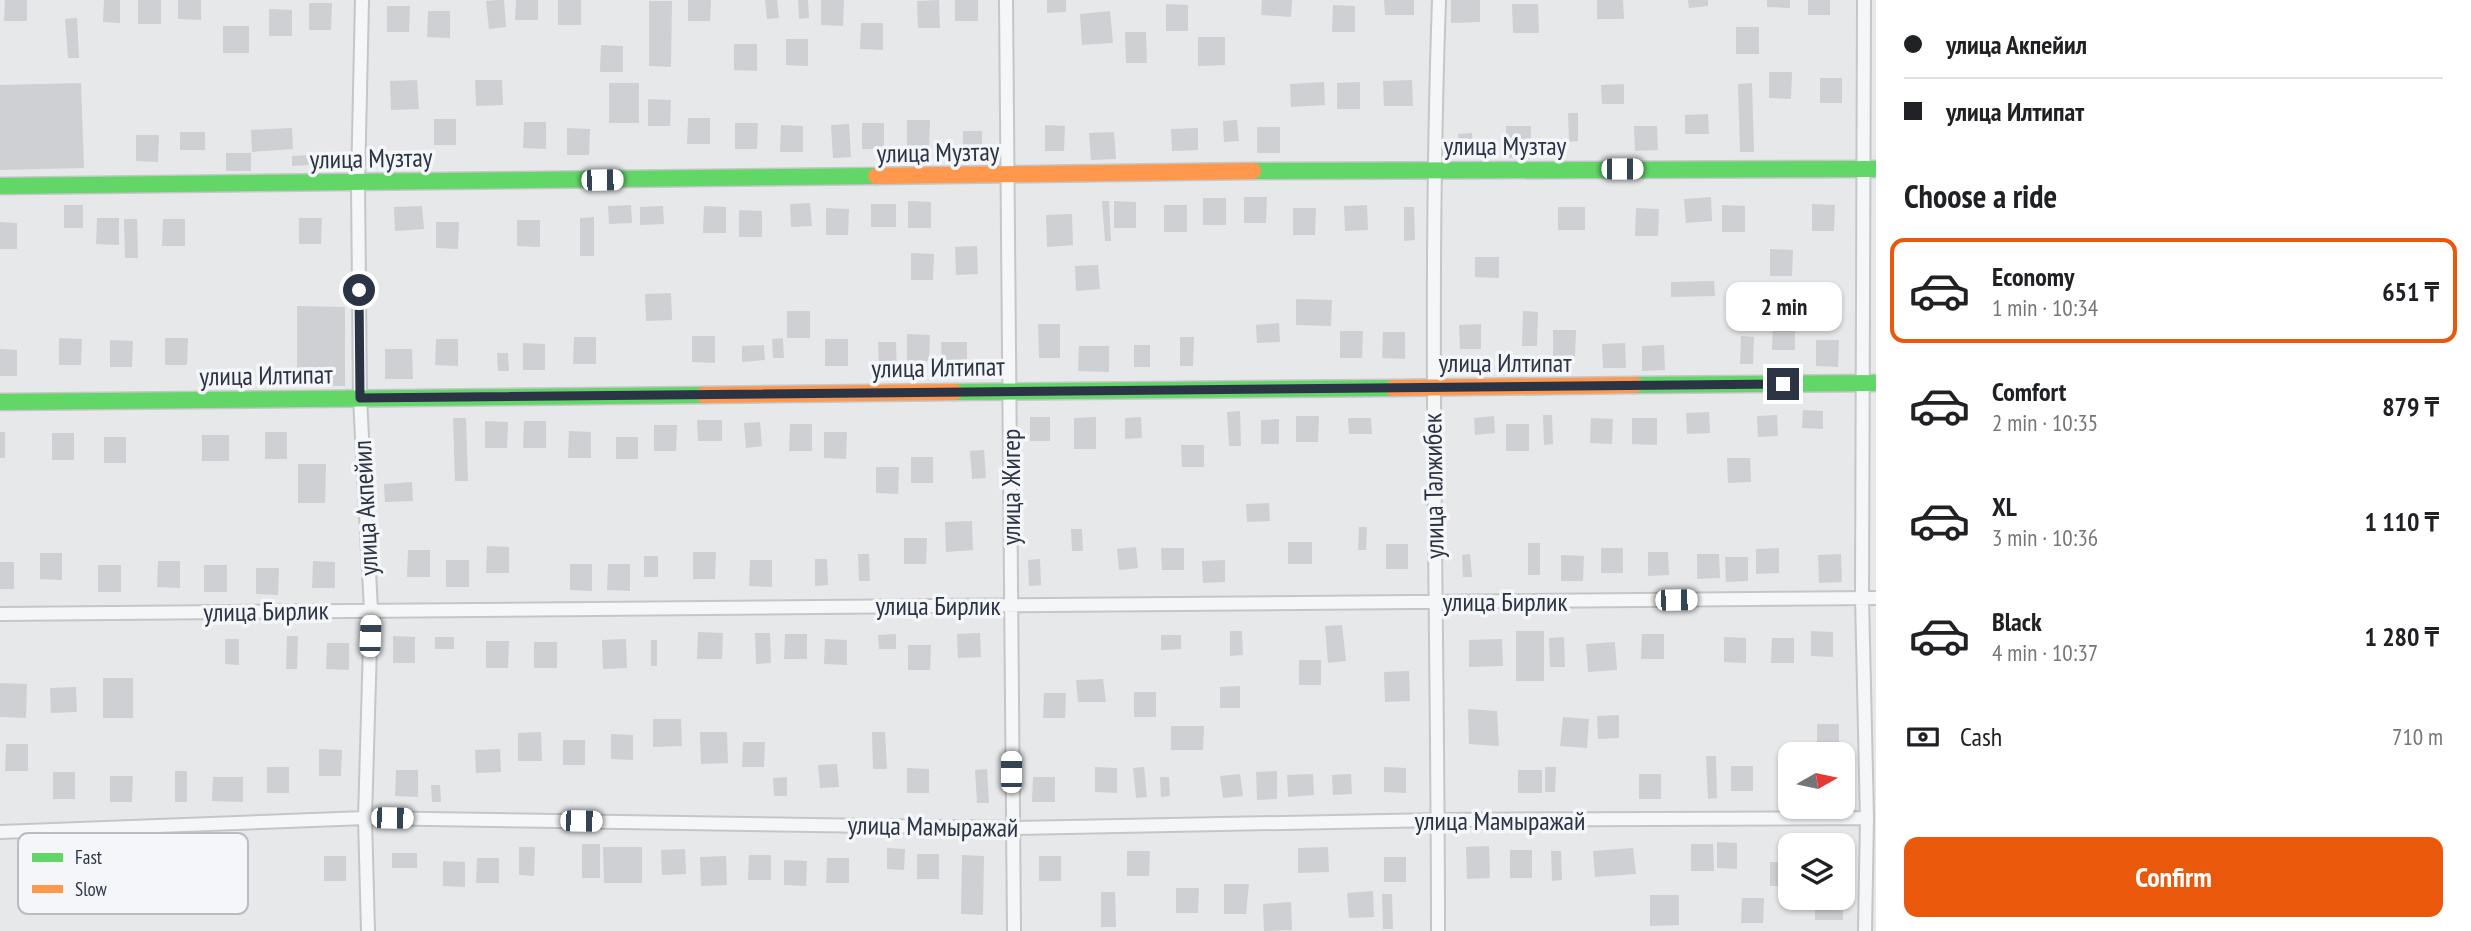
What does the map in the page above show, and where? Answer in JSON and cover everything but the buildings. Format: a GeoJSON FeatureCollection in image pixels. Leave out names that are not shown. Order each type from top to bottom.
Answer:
{"type":"FeatureCollection","features":[{"type":"Feature","properties":{"kind":"street","name":"улица Акпейил"},"geometry":{"type":"LineString","coordinates":[[362,0],[358,183],[360,398],[371,610],[365,818],[368,931]]}},
{"type":"Feature","properties":{"kind":"street","name":"улица Жигер"},"geometry":{"type":"LineString","coordinates":[[1006,0],[1014,931]]}},
{"type":"Feature","properties":{"kind":"street","name":"улица Талжибек"},"geometry":{"type":"LineString","coordinates":[[1438,931],[1432,387],[1433,169],[1439,0]]}},
{"type":"Feature","properties":{"kind":"street"},"geometry":{"type":"LineString","coordinates":[[1864,0],[1870,169],[1870,383],[1862,598],[1867,817],[1865,931]]}},
{"type":"Feature","properties":{"kind":"street","name":"улица Музтау"},"geometry":{"type":"LineString","coordinates":[[0,186],[1433,169],[1870,169]]}},
{"type":"Feature","properties":{"kind":"street","name":"улица Илтипат"},"geometry":{"type":"LineString","coordinates":[[0,402],[1870,383]]}},
{"type":"Feature","properties":{"kind":"street","name":"улица Бирлик"},"geometry":{"type":"LineString","coordinates":[[0,614],[1876,598]]}},
{"type":"Feature","properties":{"kind":"street","name":"улица Мамыражай"},"geometry":{"type":"LineString","coordinates":[[0,832],[365,818],[1012,828],[1438,820],[1867,817]]}},
{"type":"Feature","properties":{"kind":"traffic: fast"},"geometry":{"type":"LineString","coordinates":[[1253,171],[1876,169]]}},
{"type":"Feature","properties":{"kind":"traffic: fast"},"geometry":{"type":"LineString","coordinates":[[0,186],[876,176]]}},
{"type":"Feature","properties":{"kind":"traffic: fast"},"geometry":{"type":"LineString","coordinates":[[1635,385],[1876,383]]}},
{"type":"Feature","properties":{"kind":"traffic: fast"},"geometry":{"type":"LineString","coordinates":[[955,392],[1393,388]]}},
{"type":"Feature","properties":{"kind":"traffic: fast"},"geometry":{"type":"LineString","coordinates":[[0,402],[704,395]]}},
{"type":"Feature","properties":{"kind":"traffic: slow"},"geometry":{"type":"LineString","coordinates":[[876,176],[1253,171]]}},
{"type":"Feature","properties":{"kind":"traffic: slow"},"geometry":{"type":"LineString","coordinates":[[1393,388],[1635,385]]}},
{"type":"Feature","properties":{"kind":"traffic: slow"},"geometry":{"type":"LineString","coordinates":[[704,395],[955,392]]}},
{"type":"Feature","properties":{"kind":"route"},"geometry":{"type":"LineString","coordinates":[[359,290],[360,398],[1783,384]]}}]}
